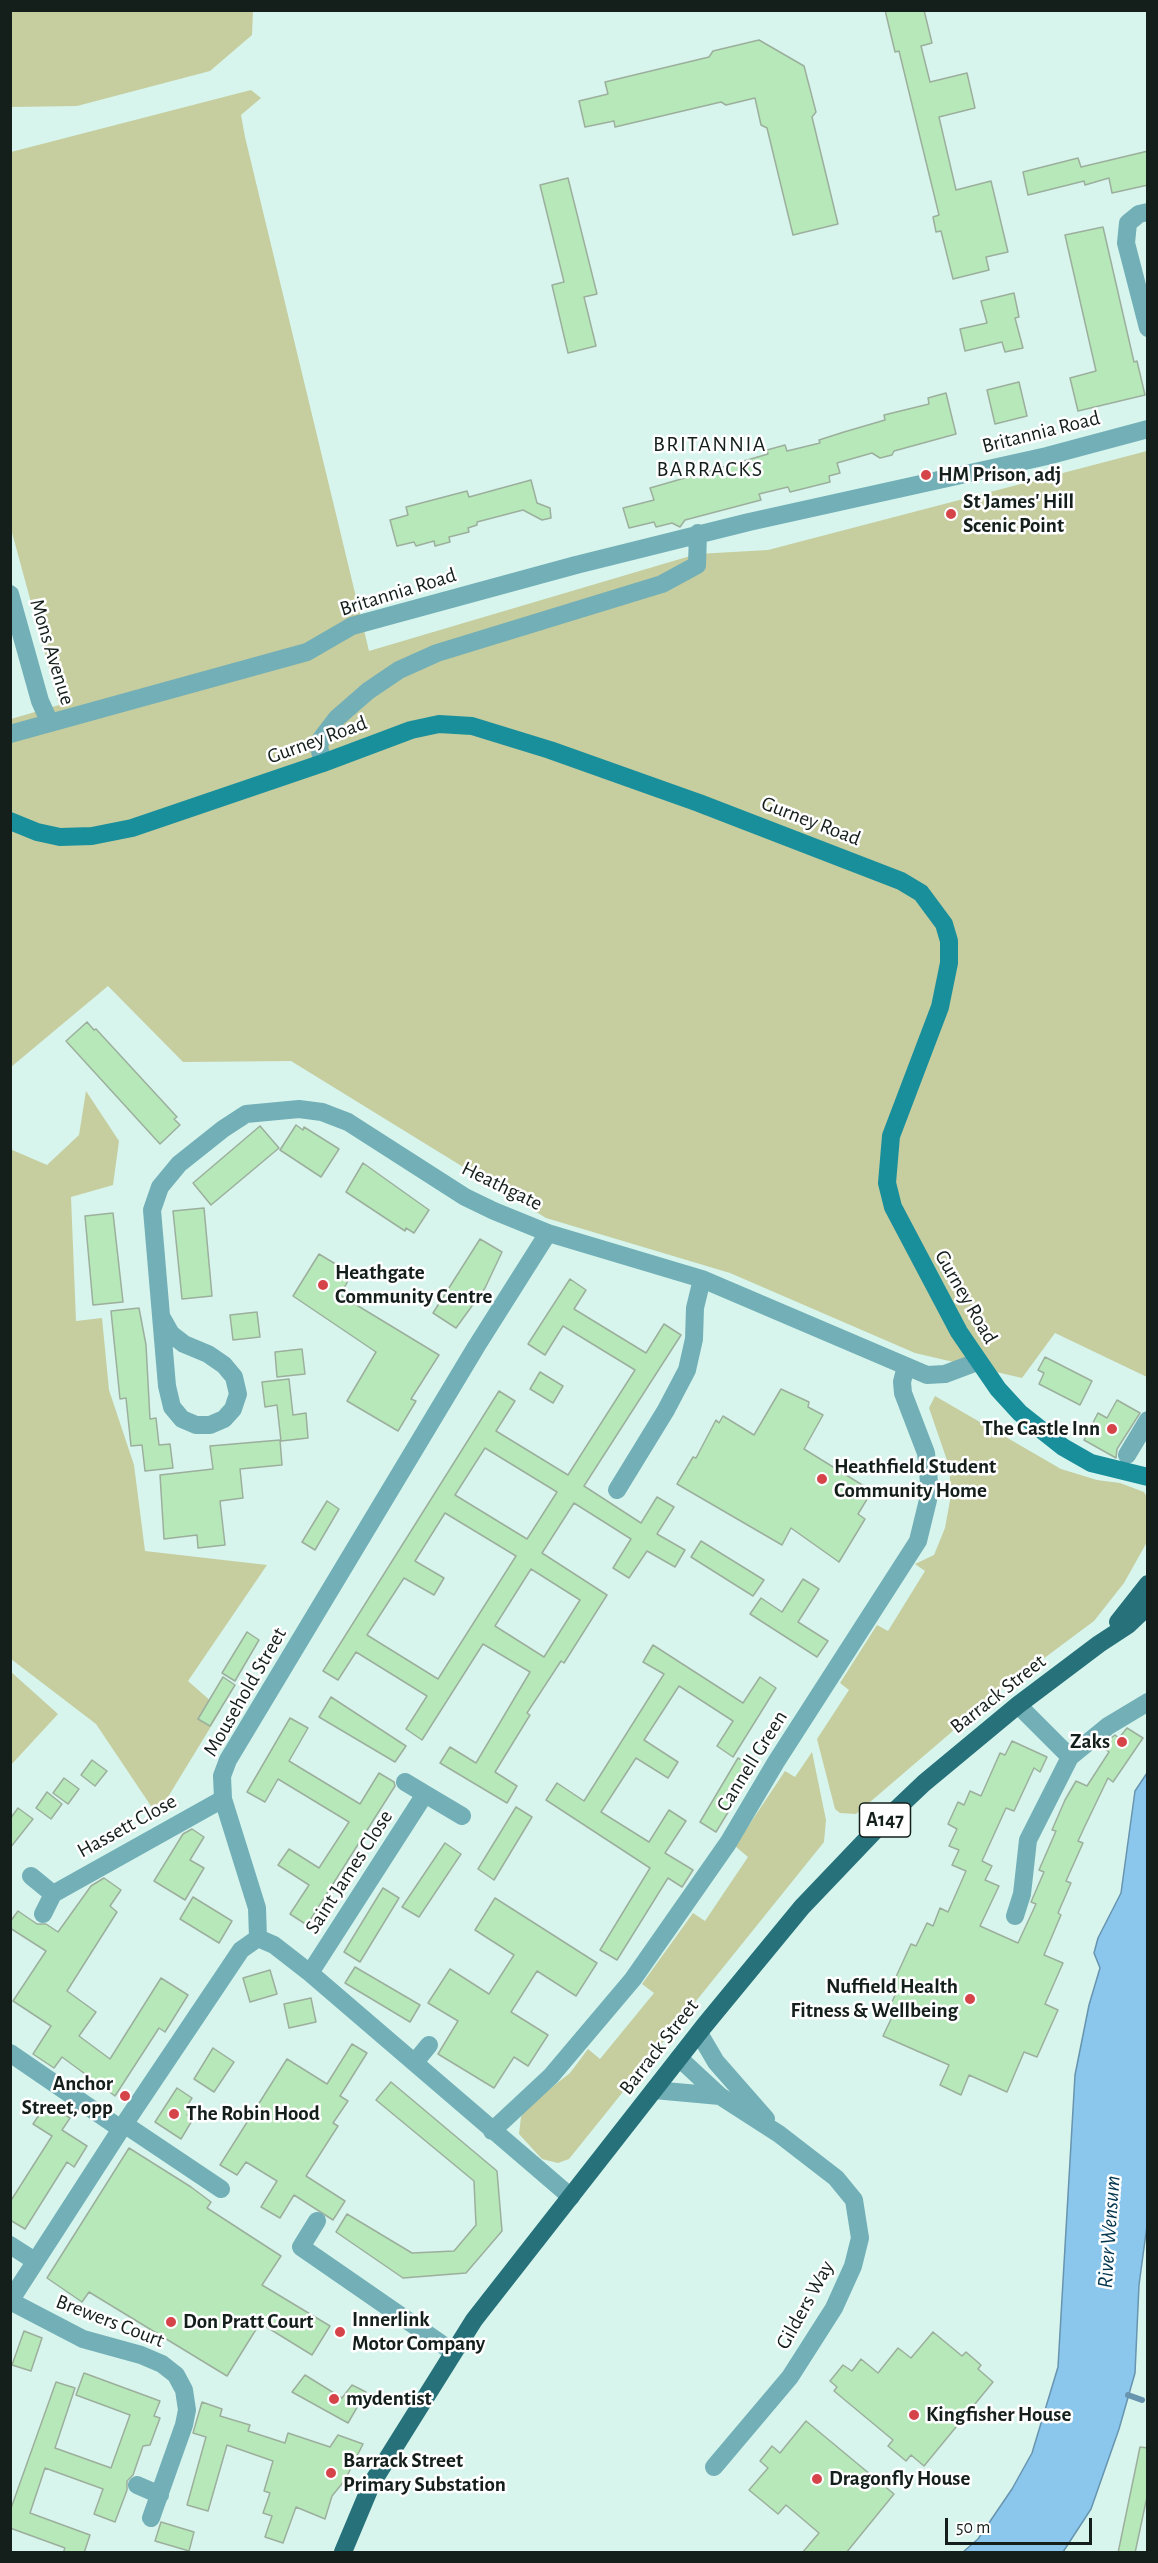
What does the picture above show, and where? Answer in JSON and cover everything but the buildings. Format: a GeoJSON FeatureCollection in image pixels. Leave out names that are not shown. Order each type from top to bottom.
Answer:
{"type":"FeatureCollection","features":[{"type":"Feature","properties":{"kind":"main road","name":"Barrack Street"},"geometry":{"type":"LineString","coordinates":[[1099,1644],[1148,1584]]}},
{"type":"Feature","properties":{"kind":"main road","name":"Barrack Street"},"geometry":{"type":"LineString","coordinates":[[343,2553],[372,2483],[453,2352],[489,2300],[699,2032],[802,1907],[885,1820],[979,1736],[1099,1644],[1128,1625],[1148,1606]]}},
{"type":"Feature","properties":{"kind":"street"},"geometry":{"type":"LineString","coordinates":[[1148,212],[1139,214],[1128,223],[1126,243],[1148,328]]}},
{"type":"Feature","properties":{"kind":"street","name":"Britannia Road"},"geometry":{"type":"LineString","coordinates":[[10,734],[307,652],[352,626],[698,533],[1047,456],[1148,429]]}},
{"type":"Feature","properties":{"kind":"street"},"geometry":{"type":"LineString","coordinates":[[323,763],[319,747],[321,739],[338,718],[368,691],[399,670],[437,653],[662,584],[697,565],[698,533]]}},
{"type":"Feature","properties":{"kind":"street","name":"Mons Avenue"},"geometry":{"type":"LineString","coordinates":[[10,594],[40,701],[50,723]]}},
{"type":"Feature","properties":{"kind":"street","name":"Gurney Road"},"geometry":{"type":"LineString","coordinates":[[10,821],[37,832],[60,837],[92,836],[132,828],[323,763],[411,730],[439,724],[472,726],[550,750],[779,832],[872,867],[921,893],[944,924],[949,941],[949,963],[940,1007],[891,1136],[887,1183],[893,1207],[912,1247],[977,1362],[1020,1413],[1063,1447],[1090,1463],[1138,1468]]}},
{"type":"Feature","properties":{"kind":"street","name":"Heathgate"},"geometry":{"type":"LineString","coordinates":[[162,1318],[171,1334],[184,1344],[208,1354],[224,1365],[234,1377],[238,1394],[233,1409],[224,1419],[210,1425],[196,1425],[182,1419],[172,1407],[167,1386],[152,1209],[160,1187],[179,1164],[246,1114],[299,1109],[322,1112],[339,1119],[465,1197],[548,1233],[702,1279],[927,1375],[936,1376],[977,1362]]}},
{"type":"Feature","properties":{"kind":"street","name":"Mousehold Street"},"geometry":{"type":"LineString","coordinates":[[258,1938],[257,1908],[224,1799],[222,1776],[228,1760],[476,1347],[548,1233]]}},
{"type":"Feature","properties":{"kind":"street"},"geometry":{"type":"LineString","coordinates":[[617,1490],[666,1410],[687,1370],[694,1339],[695,1308],[702,1279]]}},
{"type":"Feature","properties":{"kind":"street","name":"Cannell Green"},"geometry":{"type":"LineString","coordinates":[[492,2131],[551,2076],[633,1979],[728,1843],[776,1762],[918,1541],[928,1500],[929,1482],[926,1453],[903,1394],[902,1382],[906,1366]]}},
{"type":"Feature","properties":{"kind":"street"},"geometry":{"type":"LineString","coordinates":[[1138,1468],[1148,1420]]}},
{"type":"Feature","properties":{"kind":"street"},"geometry":{"type":"LineString","coordinates":[[1015,1916],[1022,1894],[1028,1840],[1070,1757],[1108,1726],[1148,1702]]}},
{"type":"Feature","properties":{"kind":"street"},"geometry":{"type":"LineString","coordinates":[[1018,1705],[1070,1757]]}},
{"type":"Feature","properties":{"kind":"street"},"geometry":{"type":"LineString","coordinates":[[405,1782],[462,1816]]}},
{"type":"Feature","properties":{"kind":"street","name":"Saint James Close"},"geometry":{"type":"LineString","coordinates":[[310,1973],[425,1794]]}},
{"type":"Feature","properties":{"kind":"street","name":"Hassett Close"},"geometry":{"type":"LineString","coordinates":[[53,1894],[224,1799]]}},
{"type":"Feature","properties":{"kind":"street"},"geometry":{"type":"LineString","coordinates":[[31,1876],[53,1894],[43,1914]]}},
{"type":"Feature","properties":{"kind":"street"},"geometry":{"type":"LineString","coordinates":[[10,2301],[123,2126],[241,1950],[258,1938],[274,1945],[310,1973],[571,2197]]}},
{"type":"Feature","properties":{"kind":"street","name":"Gilders Way"},"geometry":{"type":"LineString","coordinates":[[699,2032],[716,2062],[779,2134]]}},
{"type":"Feature","properties":{"kind":"street"},"geometry":{"type":"LineString","coordinates":[[415,2062],[429,2045]]}},
{"type":"Feature","properties":{"kind":"street"},"geometry":{"type":"LineString","coordinates":[[10,2053],[221,2189]]}},
{"type":"Feature","properties":{"kind":"street","name":"Gilders Way"},"geometry":{"type":"LineString","coordinates":[[679,2058],[720,2096],[779,2134],[836,2178],[854,2200],[860,2238],[854,2266],[834,2308],[790,2377],[714,2467]]}},
{"type":"Feature","properties":{"kind":"street","name":"Gilders Way"},"geometry":{"type":"LineString","coordinates":[[654,2090],[720,2096]]}},
{"type":"Feature","properties":{"kind":"street"},"geometry":{"type":"LineString","coordinates":[[317,2221],[301,2247],[453,2352]]}},
{"type":"Feature","properties":{"kind":"street"},"geometry":{"type":"LineString","coordinates":[[10,2245],[35,2261]]}},
{"type":"Feature","properties":{"kind":"street","name":"Brewers Court"},"geometry":{"type":"LineString","coordinates":[[10,2301],[83,2339],[141,2355],[162,2364],[176,2375],[184,2390],[187,2410],[151,2518]]}},
{"type":"Feature","properties":{"kind":"street"},"geometry":{"type":"LineString","coordinates":[[137,2485],[160,2495]]}},
{"type":"Feature","properties":{"kind":"green space"},"geometry":{"type":"Polygon","coordinates":[[[10,11],[253,11],[252,35],[210,71],[77,106],[11,107],[10,11]]]}},
{"type":"Feature","properties":{"kind":"green space"},"geometry":{"type":"Polygon","coordinates":[[[251,90],[261,98],[241,115],[245,137],[369,651],[697,554],[768,550],[1147,451],[1147,1377],[1055,1333],[1022,1378],[915,1353],[730,1273],[546,1218],[291,1061],[183,1062],[108,986],[11,1067],[11,719],[59,705],[11,529],[11,152],[251,90]]]}},
{"type":"Feature","properties":{"kind":"green space"},"geometry":{"type":"Polygon","coordinates":[[[86,1091],[119,1141],[113,1185],[71,1197],[76,1321],[102,1318],[109,1390],[134,1465],[145,1551],[267,1565],[188,1681],[221,1710],[157,1815],[96,1724],[11,1659],[10,1149],[47,1165],[79,1135],[86,1091]]]}},
{"type":"Feature","properties":{"kind":"green space"},"geometry":{"type":"Polygon","coordinates":[[[935,1396],[1061,1469],[1097,1480],[1120,1483],[1144,1492],[1147,1497],[1147,1542],[1124,1583],[1094,1621],[996,1694],[856,1814],[840,1813],[835,1809],[817,1739],[849,1690],[840,1683],[877,1625],[888,1631],[925,1571],[915,1564],[934,1555],[945,1528],[951,1495],[949,1466],[929,1408],[935,1396]]]}},
{"type":"Feature","properties":{"kind":"green space"},"geometry":{"type":"Polygon","coordinates":[[[10,1671],[58,1714],[11,1765],[10,1765],[10,1671]]]}},
{"type":"Feature","properties":{"kind":"green space"},"geometry":{"type":"Polygon","coordinates":[[[812,1752],[826,1820],[824,1842],[569,2159],[558,2163],[542,2159],[519,2134],[521,2117],[527,2107],[570,2073],[588,2049],[600,2059],[654,1993],[642,1984],[693,1913],[705,1921],[748,1857],[735,1846],[785,1771],[795,1777],[812,1752]]]}},
{"type":"Feature","properties":{"kind":"water","name":"River Wensum"},"geometry":{"type":"Polygon","coordinates":[[[1147,1773],[1148,2218],[1139,2285],[1135,2373],[1119,2429],[1091,2509],[1063,2552],[963,2552],[978,2539],[1012,2489],[1032,2453],[1058,2367],[1075,2075],[1089,2005],[1100,1968],[1094,1953],[1098,1938],[1121,1893],[1135,1791],[1147,1773]]]}},
{"type":"Feature","properties":{"kind":"waterway"},"geometry":{"type":"LineString","coordinates":[[1128,2395],[1142,2400]]}},
{"type":"Feature","properties":{"kind":"place","name":"HM Prison, adj"},"geometry":{"type":"Point","coordinates":[926,475]}},
{"type":"Feature","properties":{"kind":"place","name":"St James' Hill Scenic Point"},"geometry":{"type":"Point","coordinates":[951,514]}},
{"type":"Feature","properties":{"kind":"place","name":"Heathgate Community Centre"},"geometry":{"type":"Point","coordinates":[323,1285]}},
{"type":"Feature","properties":{"kind":"place","name":"The Castle Inn"},"geometry":{"type":"Point","coordinates":[1112,1429]}},
{"type":"Feature","properties":{"kind":"place","name":"Heathfield Student Community Home"},"geometry":{"type":"Point","coordinates":[822,1479]}},
{"type":"Feature","properties":{"kind":"place","name":"Zaks"},"geometry":{"type":"Point","coordinates":[1122,1742]}},
{"type":"Feature","properties":{"kind":"place","name":"Nuffield Health Fitness & Wellbeing"},"geometry":{"type":"Point","coordinates":[970,1999]}},
{"type":"Feature","properties":{"kind":"place","name":"Anchor Street, opp"},"geometry":{"type":"Point","coordinates":[125,2096]}},
{"type":"Feature","properties":{"kind":"place","name":"The Robin Hood"},"geometry":{"type":"Point","coordinates":[174,2114]}},
{"type":"Feature","properties":{"kind":"place","name":"Don Pratt Court"},"geometry":{"type":"Point","coordinates":[171,2322]}},
{"type":"Feature","properties":{"kind":"place","name":"Innerlink Motor Company"},"geometry":{"type":"Point","coordinates":[340,2332]}},
{"type":"Feature","properties":{"kind":"place","name":"mydentist"},"geometry":{"type":"Point","coordinates":[334,2399]}},
{"type":"Feature","properties":{"kind":"place","name":"Kingfisher House"},"geometry":{"type":"Point","coordinates":[914,2415]}},
{"type":"Feature","properties":{"kind":"place","name":"Barrack Street Primary Substation"},"geometry":{"type":"Point","coordinates":[331,2473]}},
{"type":"Feature","properties":{"kind":"place","name":"Dragonfly House"},"geometry":{"type":"Point","coordinates":[817,2479]}},
{"type":"Feature","properties":{"kind":"district","name":"BRITANNIA BARRACKS"},"geometry":{"type":"Point","coordinates":[710,456]}}]}
